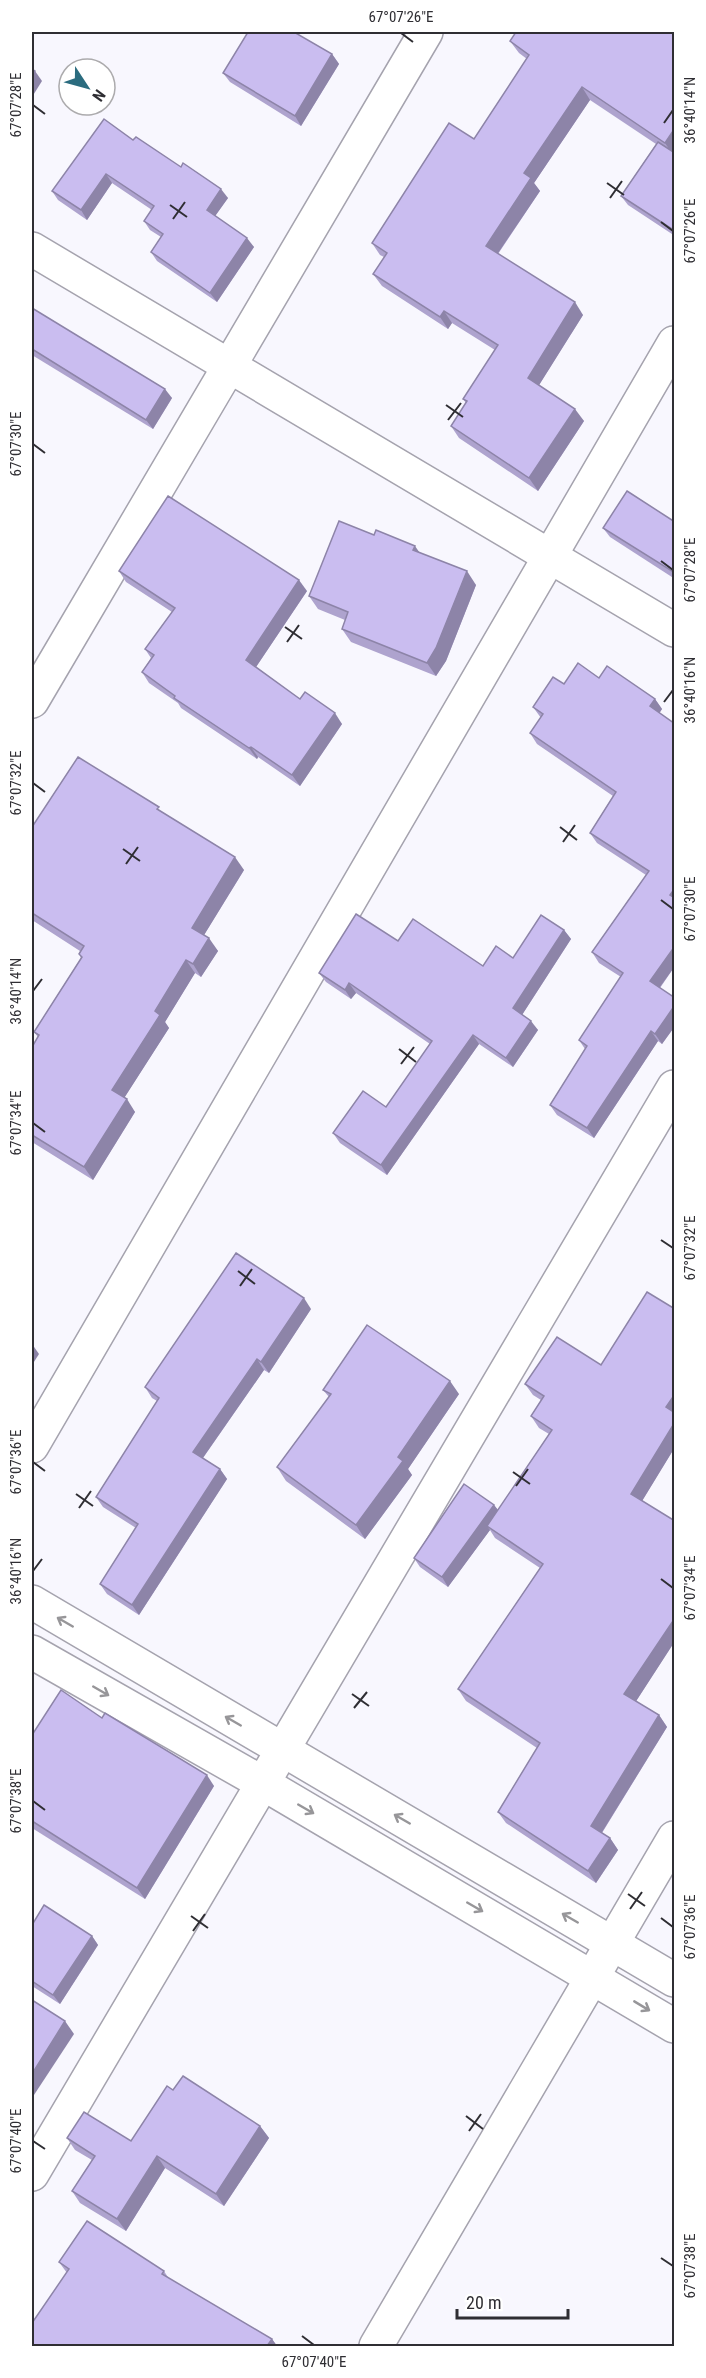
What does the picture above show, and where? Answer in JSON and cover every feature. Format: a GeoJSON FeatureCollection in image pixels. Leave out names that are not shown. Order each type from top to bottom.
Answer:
{"type":"FeatureCollection","features":[{"type":"Feature","properties":{"kind":"street"},"geometry":{"type":"LineString","coordinates":[[32,701],[426,32]]}},
{"type":"Feature","properties":{"kind":"street"},"geometry":{"type":"LineString","coordinates":[[32,249],[675,630]]}},
{"type":"Feature","properties":{"kind":"street"},"geometry":{"type":"LineString","coordinates":[[32,1446],[675,344]]}},
{"type":"Feature","properties":{"kind":"street"},"geometry":{"type":"LineString","coordinates":[[32,2174],[675,1087]]}},
{"type":"Feature","properties":{"kind":"street"},"geometry":{"type":"LineString","coordinates":[[32,1602],[675,1980]]}},
{"type":"Feature","properties":{"kind":"street"},"geometry":{"type":"LineString","coordinates":[[32,1652],[264,1784],[675,2026]]}},
{"type":"Feature","properties":{"kind":"street"},"geometry":{"type":"LineString","coordinates":[[376,2346],[675,1838]]}},
{"type":"Feature","properties":{"kind":"building"},"geometry":{"type":"Polygon","coordinates":[[[248,32],[294,32],[332,54],[295,116],[223,73],[248,32]]]}},
{"type":"Feature","properties":{"kind":"building"},"geometry":{"type":"Polygon","coordinates":[[[516,32],[675,32],[675,128],[665,143],[582,87],[524,173],[531,178],[486,246],[575,302],[528,378],[575,409],[529,478],[451,426],[467,401],[463,399],[498,345],[444,311],[440,317],[373,274],[387,253],[372,243],[449,123],[474,139],[529,55],[510,41],[516,32]]]}},
{"type":"Feature","properties":{"kind":"building"},"geometry":{"type":"Polygon","coordinates":[[[104,119],[133,140],[136,137],[181,167],[183,163],[221,189],[207,210],[247,238],[210,293],[151,252],[163,234],[144,221],[154,206],[106,174],[81,210],[52,191],[104,119]]]}},
{"type":"Feature","properties":{"kind":"building"},"geometry":{"type":"Polygon","coordinates":[[[658,142],[675,153],[675,231],[621,196],[658,142]]]}},
{"type":"Feature","properties":{"kind":"building"},"geometry":{"type":"Polygon","coordinates":[[[32,308],[165,389],[146,420],[32,349],[32,308]]]}},
{"type":"Feature","properties":{"kind":"building"},"geometry":{"type":"Polygon","coordinates":[[[627,491],[675,522],[675,573],[603,528],[627,491]]]}},
{"type":"Feature","properties":{"kind":"building"},"geometry":{"type":"Polygon","coordinates":[[[168,496],[299,580],[246,660],[300,699],[305,692],[335,713],[292,775],[174,698],[175,696],[142,672],[154,655],[145,649],[175,608],[119,571],[168,496]]]}},
{"type":"Feature","properties":{"kind":"building"},"geometry":{"type":"Polygon","coordinates":[[[339,521],[374,535],[376,530],[415,546],[413,550],[467,571],[436,648],[427,663],[342,629],[348,612],[309,596],[339,521]]]}},
{"type":"Feature","properties":{"kind":"building"},"geometry":{"type":"Polygon","coordinates":[[[578,663],[599,678],[607,666],[655,699],[650,706],[675,724],[675,888],[670,895],[675,898],[675,946],[650,981],[675,998],[675,1005],[655,1034],[651,1031],[587,1128],[550,1105],[587,1046],[579,1040],[623,973],[592,952],[649,871],[590,833],[616,792],[530,733],[543,714],[533,707],[553,677],[564,684],[578,663]]]}},
{"type":"Feature","properties":{"kind":"building"},"geometry":{"type":"Polygon","coordinates":[[[78,757],[235,857],[192,928],[209,938],[193,964],[186,960],[155,1011],[160,1015],[112,1090],[127,1099],[84,1167],[32,1135],[32,1047],[39,1035],[34,1032],[82,957],[79,954],[84,946],[32,913],[32,827],[78,757]]]}},
{"type":"Feature","properties":{"kind":"building"},"geometry":{"type":"Polygon","coordinates":[[[356,914],[398,941],[413,919],[483,966],[496,946],[513,958],[541,915],[564,930],[513,1008],[531,1021],[506,1058],[473,1035],[381,1165],[333,1133],[363,1091],[386,1107],[432,1041],[349,983],[345,990],[319,973],[356,914]]]}},
{"type":"Feature","properties":{"kind":"building"},"geometry":{"type":"Polygon","coordinates":[[[236,1253],[304,1298],[261,1362],[257,1359],[193,1452],[220,1469],[132,1605],[100,1584],[138,1524],[96,1497],[159,1398],[145,1387],[236,1253]]]}},
{"type":"Feature","properties":{"kind":"building"},"geometry":{"type":"Polygon","coordinates":[[[647,1292],[675,1309],[675,1394],[666,1407],[675,1413],[675,1422],[631,1494],[675,1521],[675,1618],[624,1694],[659,1715],[591,1826],[610,1838],[588,1871],[498,1812],[540,1743],[458,1689],[543,1564],[487,1526],[552,1430],[531,1416],[544,1396],[525,1384],[557,1337],[601,1365],[647,1292]]]}},
{"type":"Feature","properties":{"kind":"building"},"geometry":{"type":"Polygon","coordinates":[[[367,1325],[450,1381],[398,1457],[403,1461],[356,1525],[277,1467],[331,1394],[323,1390],[367,1325]]]}},
{"type":"Feature","properties":{"kind":"building"},"geometry":{"type":"Polygon","coordinates":[[[464,1484],[494,1505],[442,1577],[414,1558],[464,1484]]]}},
{"type":"Feature","properties":{"kind":"building"},"geometry":{"type":"Polygon","coordinates":[[[61,1690],[102,1718],[105,1713],[207,1775],[137,1888],[32,1821],[32,1735],[61,1690]]]}},
{"type":"Feature","properties":{"kind":"building"},"geometry":{"type":"Polygon","coordinates":[[[44,1905],[92,1936],[53,1995],[32,1981],[32,1925],[44,1905]]]}},
{"type":"Feature","properties":{"kind":"building"},"geometry":{"type":"Polygon","coordinates":[[[32,2000],[65,2021],[32,2074],[32,2000]]]}},
{"type":"Feature","properties":{"kind":"building"},"geometry":{"type":"Polygon","coordinates":[[[183,2076],[260,2126],[216,2194],[157,2156],[117,2219],[72,2191],[95,2156],[67,2138],[84,2112],[131,2141],[167,2086],[173,2090],[183,2076]]]}},
{"type":"Feature","properties":{"kind":"building"},"geometry":{"type":"Polygon","coordinates":[[[87,2221],[164,2271],[162,2274],[272,2339],[267,2346],[32,2346],[32,2323],[69,2269],[59,2262],[87,2221]]]}}]}
